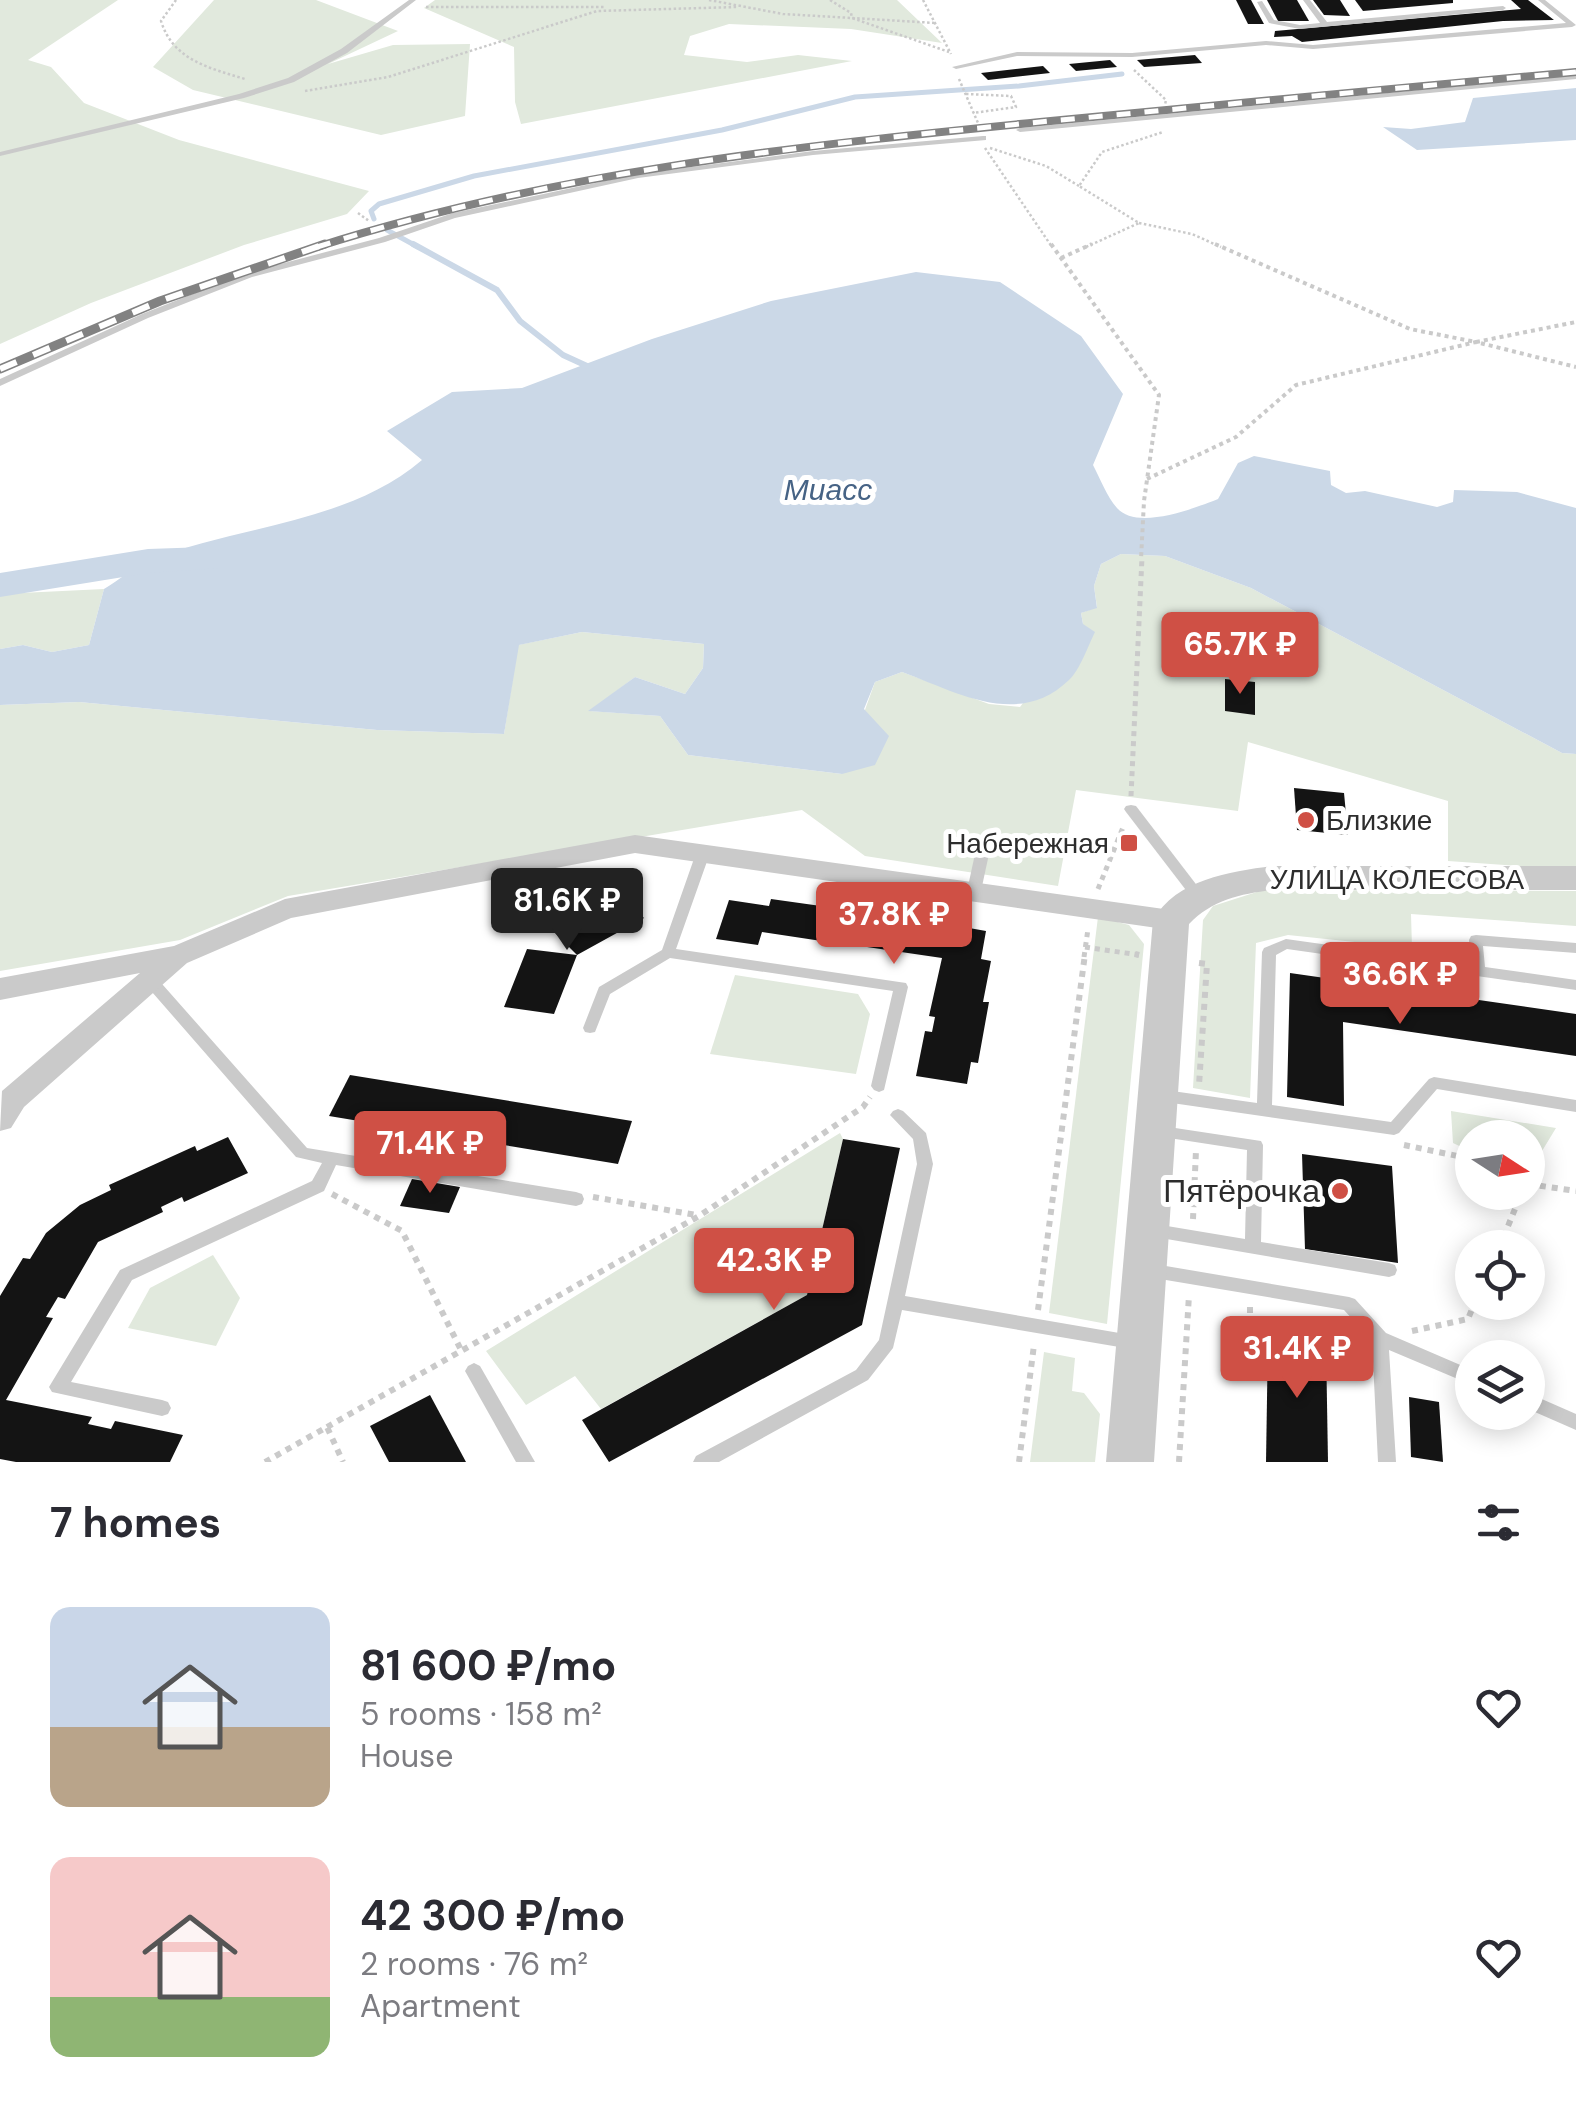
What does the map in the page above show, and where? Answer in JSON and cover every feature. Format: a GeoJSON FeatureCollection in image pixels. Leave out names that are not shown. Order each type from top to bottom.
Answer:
{"type":"FeatureCollection","features":[{"type":"Feature","properties":{"kind":"street"},"geometry":{"type":"LineString","coordinates":[[0,989],[180,955],[284,909],[635,844],[1090,908],[1184,908],[1156,1114],[1130,1462]]}},
{"type":"Feature","properties":{"kind":"street","name":"УЛИЦА КОЛЕСОВА"},"geometry":{"type":"LineString","coordinates":[[1184,908],[1235,883],[1272,878],[1576,878]]}},
{"type":"Feature","properties":{"kind":"street"},"geometry":{"type":"LineString","coordinates":[[0,1119],[14,1099],[180,955]]}},
{"type":"Feature","properties":{"kind":"lane"},"geometry":{"type":"LineString","coordinates":[[0,154],[292,80],[344,50],[413,0]]}},
{"type":"Feature","properties":{"kind":"lane"},"geometry":{"type":"LineString","coordinates":[[1306,0],[1326,24]]}},
{"type":"Feature","properties":{"kind":"lane"},"geometry":{"type":"LineString","coordinates":[[1540,0],[1574,25]]}},
{"type":"Feature","properties":{"kind":"lane"},"geometry":{"type":"LineString","coordinates":[[1260,2],[1271,22],[1300,26],[1504,8]]}},
{"type":"Feature","properties":{"kind":"lane"},"geometry":{"type":"LineString","coordinates":[[956,66],[1017,54],[1132,55],[1266,43],[1314,46],[1574,25]]}},
{"type":"Feature","properties":{"kind":"lane"},"geometry":{"type":"LineString","coordinates":[[1020,130],[1576,77]]}},
{"type":"Feature","properties":{"kind":"lane"},"geometry":{"type":"LineString","coordinates":[[0,382],[145,316],[249,276],[453,216],[638,176],[923,140],[984,142]]}},
{"type":"Feature","properties":{"kind":"lane"},"geometry":{"type":"LineString","coordinates":[[1130,809],[1184,908]]}},
{"type":"Feature","properties":{"kind":"lane"},"geometry":{"type":"LineString","coordinates":[[974,892],[985,840]]}},
{"type":"Feature","properties":{"kind":"lane"},"geometry":{"type":"LineString","coordinates":[[668,953],[703,853]]}},
{"type":"Feature","properties":{"kind":"lane"},"geometry":{"type":"LineString","coordinates":[[1478,969],[1476,940],[1576,948]]}},
{"type":"Feature","properties":{"kind":"lane"},"geometry":{"type":"LineString","coordinates":[[1264,1110],[1269,952],[1286,944],[1576,985]]}},
{"type":"Feature","properties":{"kind":"lane"},"geometry":{"type":"LineString","coordinates":[[590,1028],[604,991],[668,953],[901,988],[879,1086]]}},
{"type":"Feature","properties":{"kind":"lane"},"geometry":{"type":"LineString","coordinates":[[150,980],[302,1152],[576,1200]]}},
{"type":"Feature","properties":{"kind":"lane"},"geometry":{"type":"LineString","coordinates":[[1156,1114],[1264,1110],[1394,1129],[1434,1083],[1576,1106]]}},
{"type":"Feature","properties":{"kind":"lane"},"geometry":{"type":"LineString","coordinates":[[1156,1114],[1256,1145],[1253,1248]]}},
{"type":"Feature","properties":{"kind":"lane"},"geometry":{"type":"LineString","coordinates":[[702,1462],[862,1375],[887,1343],[925,1164],[920,1137],[898,1115]]}},
{"type":"Feature","properties":{"kind":"lane"},"geometry":{"type":"LineString","coordinates":[[162,1408],[58,1387],[126,1275],[318,1186],[332,1158]]}},
{"type":"Feature","properties":{"kind":"lane"},"geometry":{"type":"LineString","coordinates":[[1146,1250],[1253,1248],[1390,1270]]}},
{"type":"Feature","properties":{"kind":"lane"},"geometry":{"type":"LineString","coordinates":[[1146,1250],[1250,1287],[1349,1304],[1380,1338],[1455,1371]]}},
{"type":"Feature","properties":{"kind":"lane"},"geometry":{"type":"LineString","coordinates":[[897,1302],[1139,1343]]}},
{"type":"Feature","properties":{"kind":"lane"},"geometry":{"type":"LineString","coordinates":[[1380,1338],[1387,1462]]}},
{"type":"Feature","properties":{"kind":"lane"},"geometry":{"type":"LineString","coordinates":[[474,1371],[526,1462]]}},
{"type":"Feature","properties":{"kind":"lane"},"geometry":{"type":"LineString","coordinates":[[1545,1409],[1576,1422]]}},
{"type":"Feature","properties":{"kind":"path"},"geometry":{"type":"LineString","coordinates":[[176,0],[161,21],[165,42],[182,57],[270,87],[298,92],[388,77],[449,55],[497,45],[540,26],[618,8]]}},
{"type":"Feature","properties":{"kind":"path"},"geometry":{"type":"LineString","coordinates":[[710,0],[738,8]]}},
{"type":"Feature","properties":{"kind":"path"},"geometry":{"type":"LineString","coordinates":[[830,0],[851,13],[852,18]]}},
{"type":"Feature","properties":{"kind":"path"},"geometry":{"type":"LineString","coordinates":[[922,0],[951,52],[988,157],[1158,395],[1144,500],[1130,809],[1090,908],[1019,1462]]}},
{"type":"Feature","properties":{"kind":"path"},"geometry":{"type":"LineString","coordinates":[[399,9],[479,5],[738,8],[936,23]]}},
{"type":"Feature","properties":{"kind":"path"},"geometry":{"type":"LineString","coordinates":[[852,18],[951,52]]}},
{"type":"Feature","properties":{"kind":"path"},"geometry":{"type":"LineString","coordinates":[[1079,186],[1102,152],[1177,128],[1164,110],[1166,100],[1127,63],[1132,55]]}},
{"type":"Feature","properties":{"kind":"path"},"geometry":{"type":"LineString","coordinates":[[965,91],[1010,96],[1016,108],[972,112]]}},
{"type":"Feature","properties":{"kind":"path"},"geometry":{"type":"LineString","coordinates":[[984,142],[1046,166],[1139,223],[1192,234],[1410,330],[1576,367]]}},
{"type":"Feature","properties":{"kind":"path"},"geometry":{"type":"LineString","coordinates":[[358,212],[369,220]]}},
{"type":"Feature","properties":{"kind":"path"},"geometry":{"type":"LineString","coordinates":[[1060,258],[1139,223]]}},
{"type":"Feature","properties":{"kind":"path"},"geometry":{"type":"LineString","coordinates":[[1147,480],[1236,437],[1296,385],[1517,330],[1576,322]]}},
{"type":"Feature","properties":{"kind":"path"},"geometry":{"type":"LineString","coordinates":[[265,1462],[698,1216],[863,1107],[879,1086]]}},
{"type":"Feature","properties":{"kind":"path"},"geometry":{"type":"LineString","coordinates":[[1394,1144],[1455,1156]]}},
{"type":"Feature","properties":{"kind":"path"},"geometry":{"type":"LineString","coordinates":[[318,1186],[402,1232],[474,1371]]}},
{"type":"Feature","properties":{"kind":"path"},"geometry":{"type":"LineString","coordinates":[[1545,1186],[1576,1191]]}},
{"type":"Feature","properties":{"kind":"path"},"geometry":{"type":"LineString","coordinates":[[645,1206],[698,1216]]}},
{"type":"Feature","properties":{"kind":"path"},"geometry":{"type":"LineString","coordinates":[[1250,1287],[1250,1334]]}},
{"type":"Feature","properties":{"kind":"path"},"geometry":{"type":"LineString","coordinates":[[1380,1338],[1463,1320]]}},
{"type":"Feature","properties":{"kind":"path"},"geometry":{"type":"LineString","coordinates":[[327,1427],[343,1462]]}},
{"type":"Feature","properties":{"kind":"shaded area"},"geometry":{"type":"Polygon","coordinates":[[[0,0],[118,0],[28,60],[51,67],[84,103],[179,140],[369,191],[347,214],[244,245],[91,303],[0,344],[0,0]]]}},
{"type":"Feature","properties":{"kind":"shaded area"},"geometry":{"type":"Polygon","coordinates":[[[214,0],[316,0],[398,31],[328,64],[393,45],[470,44],[465,116],[381,135],[193,90],[153,67],[214,0]]]}},
{"type":"Feature","properties":{"kind":"shaded area"},"geometry":{"type":"Polygon","coordinates":[[[435,0],[897,0],[942,43],[851,29],[729,24],[690,36],[684,55],[747,62],[798,55],[852,61],[521,124],[515,102],[514,47],[424,8],[435,0]]]}},
{"type":"Feature","properties":{"kind":"shaded area"},"geometry":{"type":"Polygon","coordinates":[[[1121,554],[1165,556],[1251,588],[1562,753],[1576,754],[1576,870],[1448,861],[1448,801],[1248,742],[1238,811],[1076,790],[1058,886],[865,856],[802,810],[288,896],[180,940],[0,971],[0,705],[79,702],[377,730],[504,734],[518,645],[582,632],[704,644],[703,668],[685,694],[635,677],[590,711],[660,716],[688,755],[842,774],[875,682],[902,672],[989,704],[1020,707],[1083,624],[1081,613],[1097,607],[1094,586],[1101,564],[1121,554]]]}},
{"type":"Feature","properties":{"kind":"shaded area"},"geometry":{"type":"Polygon","coordinates":[[[104,589],[89,645],[52,652],[23,645],[0,649],[0,594],[104,589]]]}},
{"type":"Feature","properties":{"kind":"shaded area"},"geometry":{"type":"Polygon","coordinates":[[[1263,890],[1576,891],[1576,926],[1411,914],[1412,948],[1288,935],[1256,943],[1250,1098],[1193,1088],[1203,920],[1213,906],[1263,890]]]}},
{"type":"Feature","properties":{"kind":"shaded area"},"geometry":{"type":"Polygon","coordinates":[[[1098,917],[1129,925],[1144,944],[1107,1324],[1049,1313],[1098,917]]]}},
{"type":"Feature","properties":{"kind":"shaded area"},"geometry":{"type":"Polygon","coordinates":[[[735,975],[858,994],[870,1014],[856,1074],[710,1054],[735,975]]]}},
{"type":"Feature","properties":{"kind":"shaded area"},"geometry":{"type":"Polygon","coordinates":[[[1451,1111],[1507,1120],[1455,1120],[1453,1143],[1451,1111]]]}},
{"type":"Feature","properties":{"kind":"shaded area"},"geometry":{"type":"Polygon","coordinates":[[[1545,1126],[1556,1128],[1545,1146],[1545,1126]]]}},
{"type":"Feature","properties":{"kind":"shaded area"},"geometry":{"type":"Polygon","coordinates":[[[840,1133],[843,1139],[807,1295],[601,1409],[575,1376],[526,1405],[486,1351],[840,1133]]]}},
{"type":"Feature","properties":{"kind":"shaded area"},"geometry":{"type":"Polygon","coordinates":[[[213,1255],[240,1298],[216,1346],[128,1328],[150,1288],[213,1255]]]}},
{"type":"Feature","properties":{"kind":"shaded area"},"geometry":{"type":"Polygon","coordinates":[[[1044,1352],[1075,1358],[1072,1391],[1084,1393],[1100,1414],[1095,1462],[1030,1462],[1044,1352]]]}},
{"type":"Feature","properties":{"kind":"water"},"geometry":{"type":"Polygon","coordinates":[[[1576,88],[1576,140],[1417,150],[1383,127],[1411,129],[1465,122],[1473,98],[1576,88]]]}},
{"type":"Feature","properties":{"kind":"water","name":"Миасс"},"geometry":{"type":"Polygon","coordinates":[[[916,272],[1000,282],[1081,336],[1123,394],[1093,465],[1113,504],[1126,515],[1166,516],[1218,499],[1238,463],[1254,456],[1330,471],[1331,485],[1346,493],[1365,491],[1437,507],[1453,502],[1454,490],[1517,492],[1576,508],[1576,754],[1562,753],[1251,588],[1165,556],[1121,554],[1101,564],[1094,586],[1097,608],[1081,613],[1083,624],[1095,632],[1069,680],[1049,695],[1008,704],[966,696],[902,672],[875,682],[864,709],[889,736],[875,765],[842,774],[688,755],[660,716],[588,711],[635,677],[685,694],[703,668],[704,644],[582,632],[519,645],[504,734],[377,730],[79,702],[0,705],[0,649],[23,645],[52,652],[89,645],[104,589],[144,563],[184,548],[326,511],[392,481],[422,460],[387,431],[452,392],[522,388],[652,339],[771,301],[916,272]]]}},
{"type":"Feature","properties":{"kind":"building"},"geometry":{"type":"Polygon","coordinates":[[[1236,0],[1251,0],[1264,24],[1248,24],[1236,0]]]}},
{"type":"Feature","properties":{"kind":"building"},"geometry":{"type":"Polygon","coordinates":[[[1267,0],[1297,0],[1309,21],[1278,21],[1267,0]]]}},
{"type":"Feature","properties":{"kind":"building"},"geometry":{"type":"Polygon","coordinates":[[[1313,0],[1340,0],[1350,16],[1324,15],[1313,0]]]}},
{"type":"Feature","properties":{"kind":"building"},"geometry":{"type":"Polygon","coordinates":[[[1355,0],[1453,0],[1453,3],[1363,11],[1355,0]]]}},
{"type":"Feature","properties":{"kind":"building"},"geometry":{"type":"Polygon","coordinates":[[[1511,0],[1528,0],[1554,20],[1503,21],[1302,42],[1292,36],[1274,37],[1275,31],[1521,9],[1511,0]]]}},
{"type":"Feature","properties":{"kind":"building"},"geometry":{"type":"Polygon","coordinates":[[[1195,55],[1202,63],[1144,67],[1137,60],[1195,55]]]}},
{"type":"Feature","properties":{"kind":"building"},"geometry":{"type":"Polygon","coordinates":[[[1110,60],[1117,67],[1076,71],[1069,64],[1110,60]]]}},
{"type":"Feature","properties":{"kind":"building"},"geometry":{"type":"Polygon","coordinates":[[[1043,66],[1050,73],[988,80],[981,73],[1043,66]]]}},
{"type":"Feature","properties":{"kind":"building"},"geometry":{"type":"Polygon","coordinates":[[[1225,679],[1255,682],[1255,715],[1225,711],[1225,679]]]}},
{"type":"Feature","properties":{"kind":"building"},"geometry":{"type":"Polygon","coordinates":[[[1294,788],[1344,793],[1348,835],[1297,830],[1294,788]]]}},
{"type":"Feature","properties":{"kind":"building"},"geometry":{"type":"Polygon","coordinates":[[[615,891],[644,918],[577,955],[549,927],[615,891]]]}},
{"type":"Feature","properties":{"kind":"building"},"geometry":{"type":"Polygon","coordinates":[[[771,899],[828,907],[829,903],[986,931],[981,959],[991,961],[983,1002],[989,1002],[978,1063],[971,1062],[967,1084],[916,1076],[925,1031],[932,1032],[935,1017],[929,1016],[942,958],[867,947],[868,943],[849,940],[848,945],[762,932],[758,945],[716,939],[729,900],[769,906],[771,899]]]}},
{"type":"Feature","properties":{"kind":"building"},"geometry":{"type":"Polygon","coordinates":[[[527,949],[577,955],[554,1014],[504,1007],[527,949]]]}},
{"type":"Feature","properties":{"kind":"building"},"geometry":{"type":"Polygon","coordinates":[[[1290,973],[1576,1014],[1576,1056],[1343,1022],[1344,1106],[1287,1097],[1290,973]]]}},
{"type":"Feature","properties":{"kind":"building"},"geometry":{"type":"Polygon","coordinates":[[[350,1075],[632,1121],[618,1164],[329,1116],[350,1075]]]}},
{"type":"Feature","properties":{"kind":"building"},"geometry":{"type":"Polygon","coordinates":[[[228,1137],[248,1173],[184,1202],[182,1197],[161,1207],[163,1212],[98,1242],[65,1299],[58,1297],[46,1317],[53,1318],[6,1400],[92,1417],[88,1424],[111,1429],[115,1421],[183,1435],[170,1462],[0,1459],[0,1296],[23,1258],[30,1259],[46,1233],[80,1205],[111,1190],[109,1185],[195,1146],[197,1151],[228,1137]]]}},
{"type":"Feature","properties":{"kind":"building"},"geometry":{"type":"Polygon","coordinates":[[[843,1139],[900,1148],[862,1325],[609,1462],[582,1420],[807,1295],[843,1139]]]}},
{"type":"Feature","properties":{"kind":"building"},"geometry":{"type":"Polygon","coordinates":[[[1302,1154],[1392,1166],[1398,1263],[1305,1249],[1302,1154]]]}},
{"type":"Feature","properties":{"kind":"building"},"geometry":{"type":"Polygon","coordinates":[[[412,1179],[460,1187],[449,1213],[400,1206],[412,1179]]]}},
{"type":"Feature","properties":{"kind":"building"},"geometry":{"type":"Polygon","coordinates":[[[1268,1335],[1326,1344],[1328,1462],[1266,1462],[1268,1335]]]}},
{"type":"Feature","properties":{"kind":"building"},"geometry":{"type":"Polygon","coordinates":[[[430,1395],[466,1462],[389,1462],[370,1426],[430,1395]]]}},
{"type":"Feature","properties":{"kind":"building"},"geometry":{"type":"Polygon","coordinates":[[[1409,1397],[1439,1402],[1443,1462],[1411,1457],[1409,1397]]]}},
{"type":"Feature","properties":{"kind":"waterway"},"geometry":{"type":"LineString","coordinates":[[374,219],[371,211],[379,204],[474,176],[722,130],[855,97],[1019,86],[1122,74]]}},
{"type":"Feature","properties":{"kind":"waterway"},"geometry":{"type":"LineString","coordinates":[[387,230],[418,247]]}},
{"type":"Feature","properties":{"kind":"waterway"},"geometry":{"type":"LineString","coordinates":[[413,244],[497,290],[520,321],[563,355],[587,366]]}},
{"type":"Feature","properties":{"kind":"waterway","name":"Миасс"},"geometry":{"type":"LineString","coordinates":[[0,585],[148,561],[206,559]]}},
{"type":"Feature","properties":{"kind":"railway"},"geometry":{"type":"LineString","coordinates":[[317,247],[495,199],[766,152],[1576,72]]}},
{"type":"Feature","properties":{"kind":"railway"},"geometry":{"type":"LineString","coordinates":[[0,369],[160,301],[325,244]]}},
{"type":"Feature","properties":{"kind":"place","name":"Близкие"},"geometry":{"type":"Point","coordinates":[1306,820]}},
{"type":"Feature","properties":{"kind":"place","name":"Набережная"},"geometry":{"type":"Point","coordinates":[1129,843]}},
{"type":"Feature","properties":{"kind":"place","name":"Пятёрочка"},"geometry":{"type":"Point","coordinates":[1340,1191]}}]}
